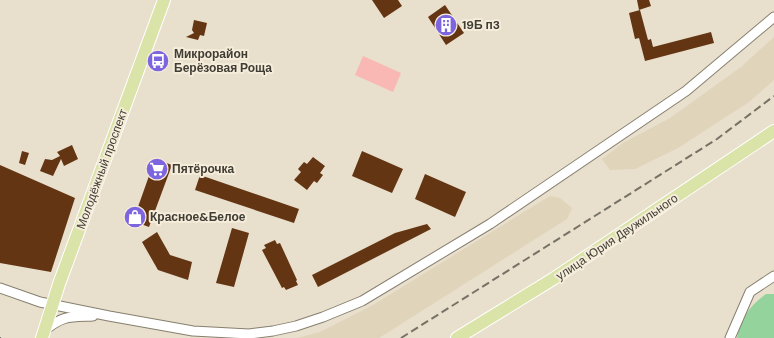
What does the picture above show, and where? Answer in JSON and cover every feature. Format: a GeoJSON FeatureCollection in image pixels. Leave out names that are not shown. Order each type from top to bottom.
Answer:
{"type":"FeatureCollection","features":[{"type":"Feature","properties":{"kind":"main road","name":"Молодёжный проспект"},"geometry":{"type":"LineString","coordinates":[[42,335],[164,0]]}},
{"type":"Feature","properties":{"kind":"main road","name":"улица Юрия Двужильного"},"geometry":{"type":"LineString","coordinates":[[457,338],[584,259],[774,131]]}},
{"type":"Feature","properties":{"kind":"main road","name":"улица Юрия Двужильного"},"geometry":{"type":"LineString","coordinates":[[471,338],[503,319],[774,139]]}},
{"type":"Feature","properties":{"kind":"street"},"geometry":{"type":"LineString","coordinates":[[0,288],[40,302],[194,331],[249,334],[296,326],[322,317],[362,301],[490,224],[686,91],[774,17]]}},
{"type":"Feature","properties":{"kind":"street"},"geometry":{"type":"LineString","coordinates":[[730,338],[750,292],[774,276]]}},
{"type":"Feature","properties":{"kind":"street"},"geometry":{"type":"LineString","coordinates":[[42,335],[55,322],[63,318],[108,316]]}},
{"type":"Feature","properties":{"kind":"shaded area"},"geometry":{"type":"Polygon","coordinates":[[[774,37],[774,80],[749,102],[678,148],[635,169],[610,170],[602,159],[623,143],[670,118],[741,67],[774,37]]]}},
{"type":"Feature","properties":{"kind":"shaded area"},"geometry":{"type":"Polygon","coordinates":[[[363,56],[401,73],[393,92],[355,75],[363,56]]]}},
{"type":"Feature","properties":{"kind":"shaded area"},"geometry":{"type":"Polygon","coordinates":[[[550,196],[560,198],[572,208],[567,219],[379,338],[297,338],[320,332],[373,305],[550,196]]]}},
{"type":"Feature","properties":{"kind":"shaded area"},"geometry":{"type":"Polygon","coordinates":[[[766,294],[774,294],[774,338],[737,338],[743,319],[755,303],[766,294]]]}},
{"type":"Feature","properties":{"kind":"building"},"geometry":{"type":"Polygon","coordinates":[[[372,0],[398,0],[402,6],[384,18],[372,0]]]}},
{"type":"Feature","properties":{"kind":"building"},"geometry":{"type":"Polygon","coordinates":[[[637,0],[649,0],[651,6],[639,10],[637,0]]]}},
{"type":"Feature","properties":{"kind":"building","name":"19Б п3"},"geometry":{"type":"Polygon","coordinates":[[[445,5],[464,33],[446,45],[428,17],[445,5]]]}},
{"type":"Feature","properties":{"kind":"building"},"geometry":{"type":"Polygon","coordinates":[[[640,10],[648,40],[651,39],[653,47],[711,32],[714,43],[645,61],[639,38],[635,39],[629,13],[640,10]]]}},
{"type":"Feature","properties":{"kind":"building"},"geometry":{"type":"Polygon","coordinates":[[[194,20],[207,23],[204,36],[200,35],[198,40],[186,37],[194,33],[192,30],[194,20]]]}},
{"type":"Feature","properties":{"kind":"building"},"geometry":{"type":"Polygon","coordinates":[[[72,145],[78,159],[64,166],[61,159],[53,176],[40,171],[45,159],[52,160],[60,156],[57,152],[72,145]]]}},
{"type":"Feature","properties":{"kind":"building"},"geometry":{"type":"Polygon","coordinates":[[[22,151],[29,153],[25,165],[19,163],[22,151]]]}},
{"type":"Feature","properties":{"kind":"building"},"geometry":{"type":"Polygon","coordinates":[[[362,151],[403,169],[392,193],[352,176],[362,151]]]}},
{"type":"Feature","properties":{"kind":"building"},"geometry":{"type":"Polygon","coordinates":[[[313,157],[325,166],[320,173],[323,175],[317,183],[314,181],[307,190],[294,180],[301,172],[298,169],[304,162],[307,164],[313,157]]]}},
{"type":"Feature","properties":{"kind":"building"},"geometry":{"type":"Polygon","coordinates":[[[155,159],[172,165],[149,227],[133,221],[155,159]]]}},
{"type":"Feature","properties":{"kind":"building"},"geometry":{"type":"Polygon","coordinates":[[[0,165],[75,198],[51,272],[0,263],[0,165]]]}},
{"type":"Feature","properties":{"kind":"building"},"geometry":{"type":"Polygon","coordinates":[[[425,174],[466,192],[455,217],[415,199],[425,174]]]}},
{"type":"Feature","properties":{"kind":"building"},"geometry":{"type":"Polygon","coordinates":[[[200,175],[299,209],[294,223],[195,190],[200,175]]]}},
{"type":"Feature","properties":{"kind":"building"},"geometry":{"type":"Polygon","coordinates":[[[427,224],[431,229],[318,287],[312,275],[395,233],[427,224]]]}},
{"type":"Feature","properties":{"kind":"building"},"geometry":{"type":"Polygon","coordinates":[[[232,228],[249,233],[234,287],[216,283],[232,228]]]}},
{"type":"Feature","properties":{"kind":"building"},"geometry":{"type":"Polygon","coordinates":[[[157,232],[170,255],[192,262],[188,280],[158,270],[142,242],[157,232]]]}},
{"type":"Feature","properties":{"kind":"building"},"geometry":{"type":"Polygon","coordinates":[[[275,240],[277,244],[280,243],[297,280],[298,285],[286,290],[284,287],[282,288],[262,250],[266,248],[264,245],[275,240]]]}},
{"type":"Feature","properties":{"kind":"railway"},"geometry":{"type":"LineString","coordinates":[[401,338],[717,139],[774,96]]}},
{"type":"Feature","properties":{"kind":"place","name":"19Б п3"},"geometry":{"type":"Point","coordinates":[446,25]}},
{"type":"Feature","properties":{"kind":"place","name":"Микрорайон Берёзовая Роща"},"geometry":{"type":"Point","coordinates":[158,61]}},
{"type":"Feature","properties":{"kind":"place","name":"Пятёрочка"},"geometry":{"type":"Point","coordinates":[157,169]}},
{"type":"Feature","properties":{"kind":"place","name":"Красное&Белое"},"geometry":{"type":"Point","coordinates":[135,217]}}]}
